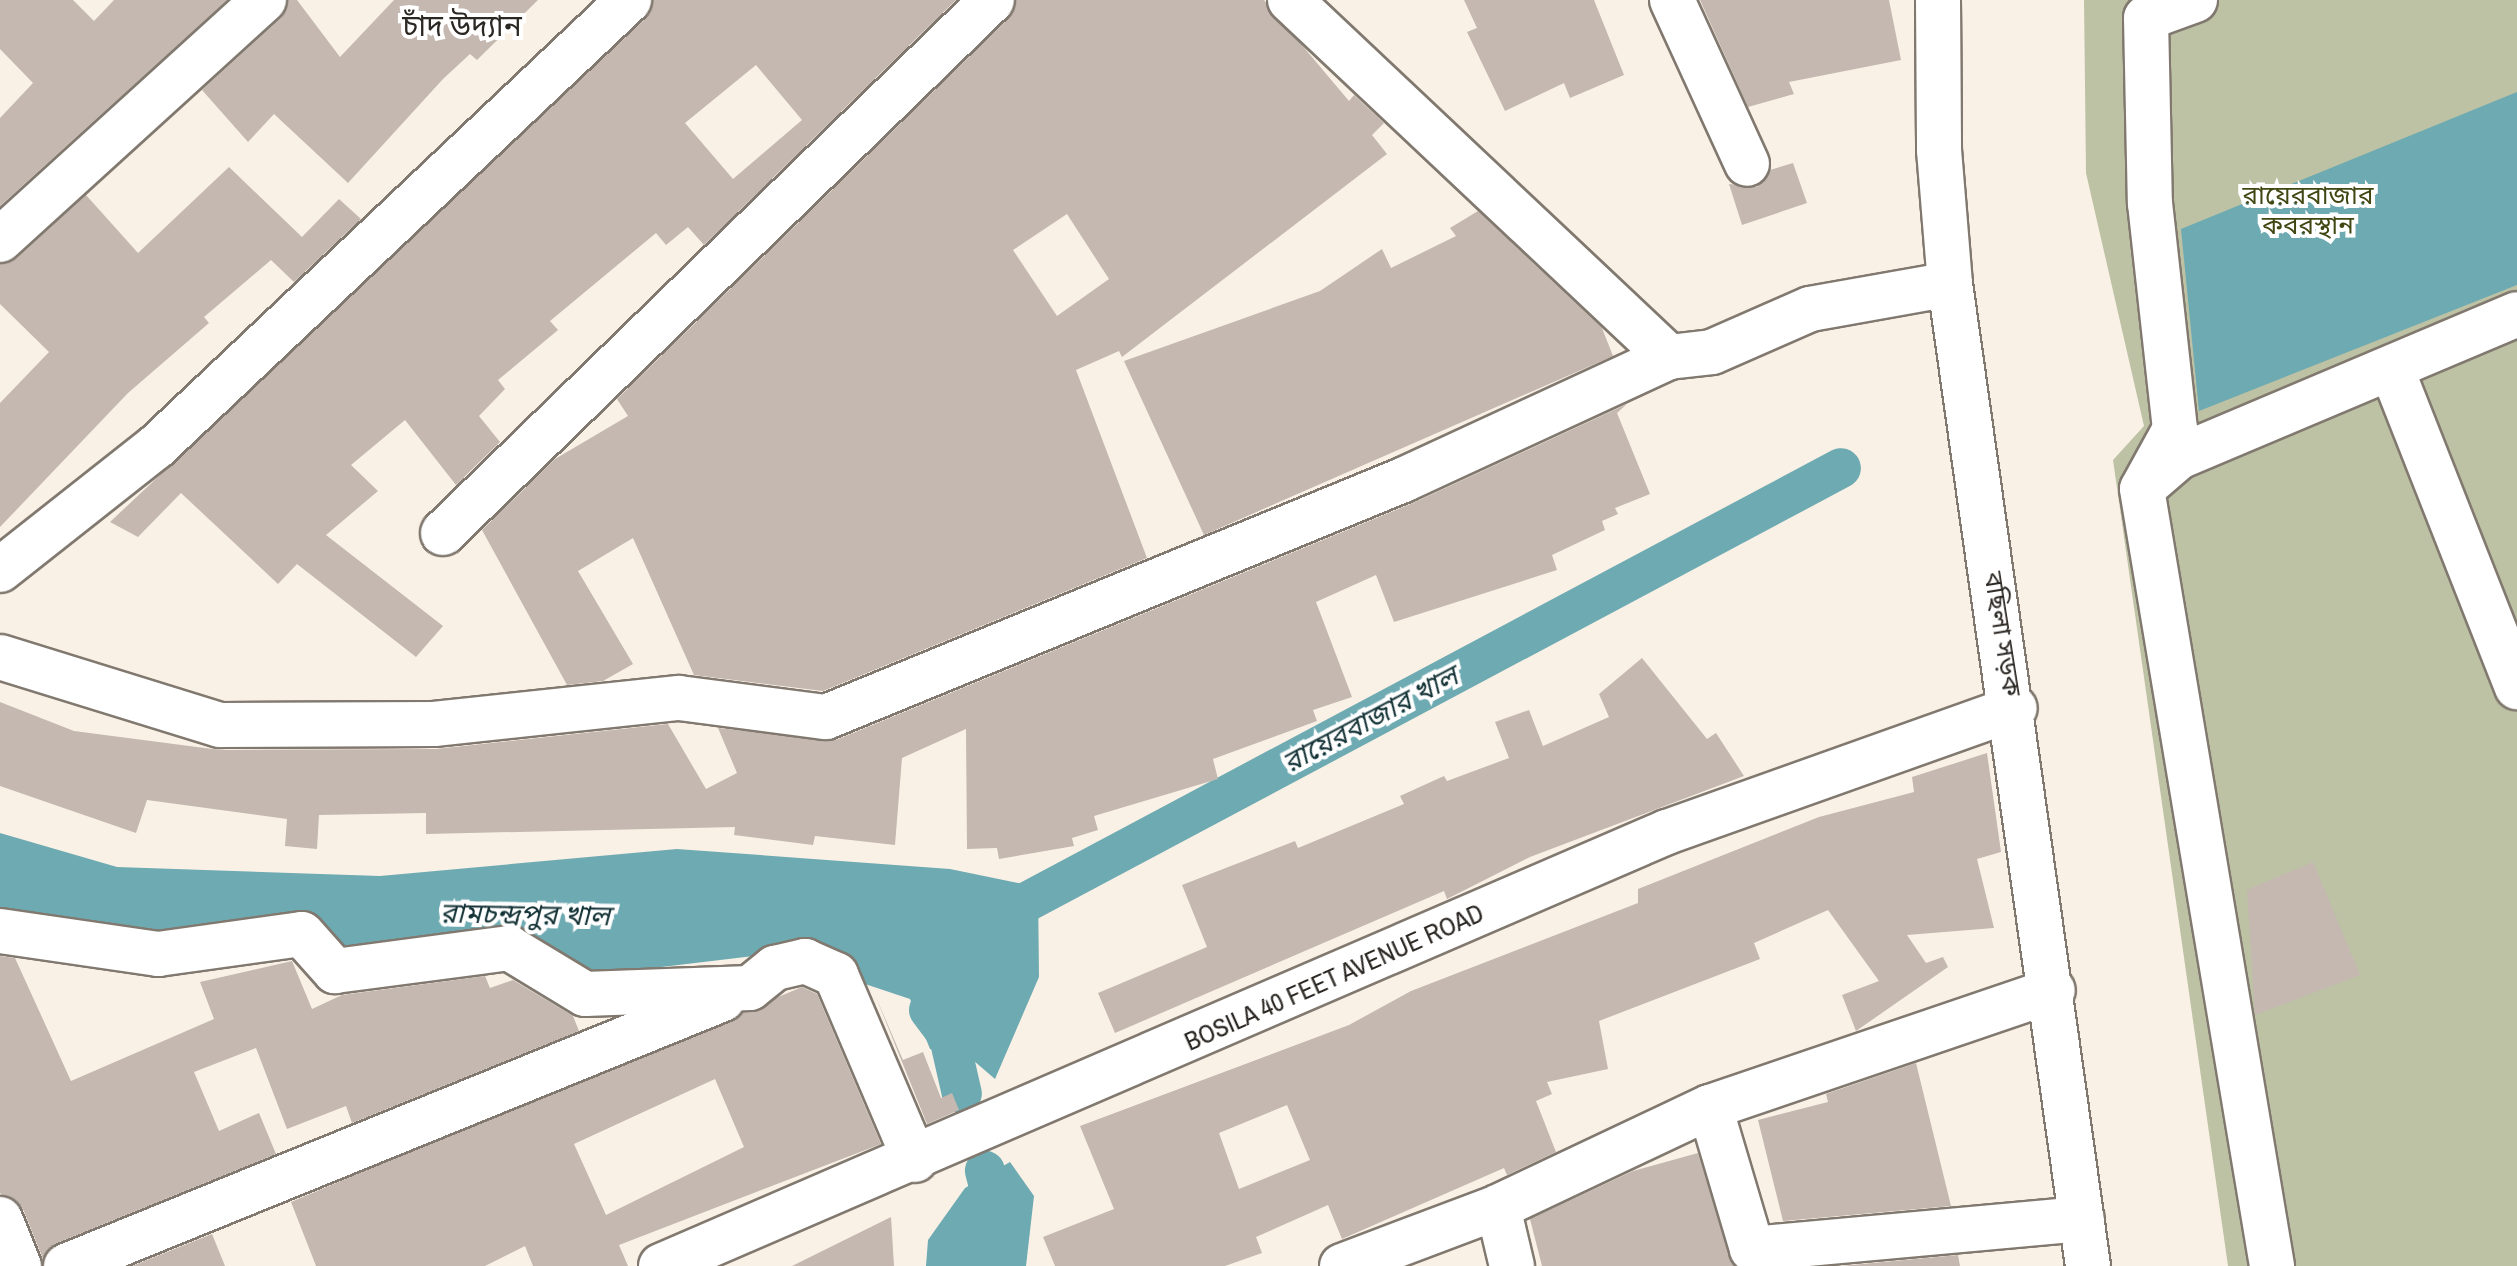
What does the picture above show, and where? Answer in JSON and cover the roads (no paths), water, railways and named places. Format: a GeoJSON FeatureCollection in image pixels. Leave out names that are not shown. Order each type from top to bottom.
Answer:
{"type":"FeatureCollection","features":[{"type":"Feature","properties":{"kind":"street"},"geometry":{"type":"LineString","coordinates":[[0,240],[264,0]]}},
{"type":"Feature","properties":{"kind":"street"},"geometry":{"type":"LineString","coordinates":[[0,570],[156,447],[629,0]]}},
{"type":"Feature","properties":{"kind":"street"},"geometry":{"type":"LineString","coordinates":[[443,533],[992,0]]}},
{"type":"Feature","properties":{"kind":"street"},"geometry":{"type":"LineString","coordinates":[[1290,0],[1669,357]]}},
{"type":"Feature","properties":{"kind":"street"},"geometry":{"type":"LineString","coordinates":[[1672,0],[1747,164]]}},
{"type":"Feature","properties":{"kind":"street","name":"বছিলা সড়ক"},"geometry":{"type":"LineString","coordinates":[[1938,0],[1939,150],[1950,284],[2015,708],[2088,1266]]}},
{"type":"Feature","properties":{"kind":"street"},"geometry":{"type":"LineString","coordinates":[[2195,0],[2146,18],[2150,203],[2175,429],[2142,489],[2272,1266]]}},
{"type":"Feature","properties":{"kind":"street"},"geometry":{"type":"LineString","coordinates":[[0,657],[220,725],[434,724],[679,698],[826,717],[1403,480],[1669,357],[1712,352],[1810,309],[1950,284]]}},
{"type":"Feature","properties":{"kind":"street"},"geometry":{"type":"LineString","coordinates":[[2142,489],[2179,457],[2392,370],[2517,314]]}},
{"type":"Feature","properties":{"kind":"street"},"geometry":{"type":"LineString","coordinates":[[2392,370],[2517,687]]}},
{"type":"Feature","properties":{"kind":"street","name":"BOSILA 40 FEET AVENUE ROAD"},"geometry":{"type":"LineString","coordinates":[[661,1266],[915,1160],[1667,832],[2015,708]]}},
{"type":"Feature","properties":{"kind":"street"},"geometry":{"type":"LineString","coordinates":[[0,931],[158,954],[302,934],[335,971],[509,948],[585,994],[750,988]]}},
{"type":"Feature","properties":{"kind":"street"},"geometry":{"type":"LineString","coordinates":[[66,1266],[750,988],[775,968],[805,961],[836,975],[915,1160]]}},
{"type":"Feature","properties":{"kind":"street"},"geometry":{"type":"LineString","coordinates":[[1342,1266],[1498,1207],[1710,1107],[2053,990]]}},
{"type":"Feature","properties":{"kind":"street"},"geometry":{"type":"LineString","coordinates":[[1710,1107],[1754,1258],[2082,1219]]}},
{"type":"Feature","properties":{"kind":"street"},"geometry":{"type":"LineString","coordinates":[[1498,1207],[1512,1266]]}},
{"type":"Feature","properties":{"kind":"street"},"geometry":{"type":"LineString","coordinates":[[0,1219],[19,1266]]}},
{"type":"Feature","properties":{"kind":"water"},"geometry":{"type":"Polygon","coordinates":[[[2517,92],[2517,285],[2199,411],[2181,229],[2517,92]]]}},
{"type":"Feature","properties":{"kind":"water"},"geometry":{"type":"Polygon","coordinates":[[[0,833],[117,867],[380,876],[677,849],[950,869],[1038,887],[1039,977],[995,1079],[974,1061],[930,1049],[910,999],[862,983],[804,950],[578,977],[391,951],[165,944],[0,917],[0,833]]]}},
{"type":"Feature","properties":{"kind":"water"},"geometry":{"type":"Polygon","coordinates":[[[1010,1162],[1034,1196],[1026,1266],[926,1266],[928,1240],[965,1188],[1010,1162]]]}},
{"type":"Feature","properties":{"kind":"waterway","name":"রায়েরবাজার খাল"},"geometry":{"type":"LineString","coordinates":[[991,921],[1841,468]]}},
{"type":"Feature","properties":{"kind":"waterway","name":"রামচন্দ্রপুর খাল"},"geometry":{"type":"LineString","coordinates":[[929,1010],[949,1037],[962,1094]]}},
{"type":"Feature","properties":{"kind":"waterway"},"geometry":{"type":"LineString","coordinates":[[977,1266],[998,1221],[985,1171]]}},
{"type":"Feature","properties":{"kind":"district","name":"চাঁদ উদ্যান"},"geometry":{"type":"Point","coordinates":[462,25]}},
{"type":"Feature","properties":{"kind":"park label","name":"রায়েরবাজার কবরস্থান"},"geometry":{"type":"Point","coordinates":[2308,210]}}]}
